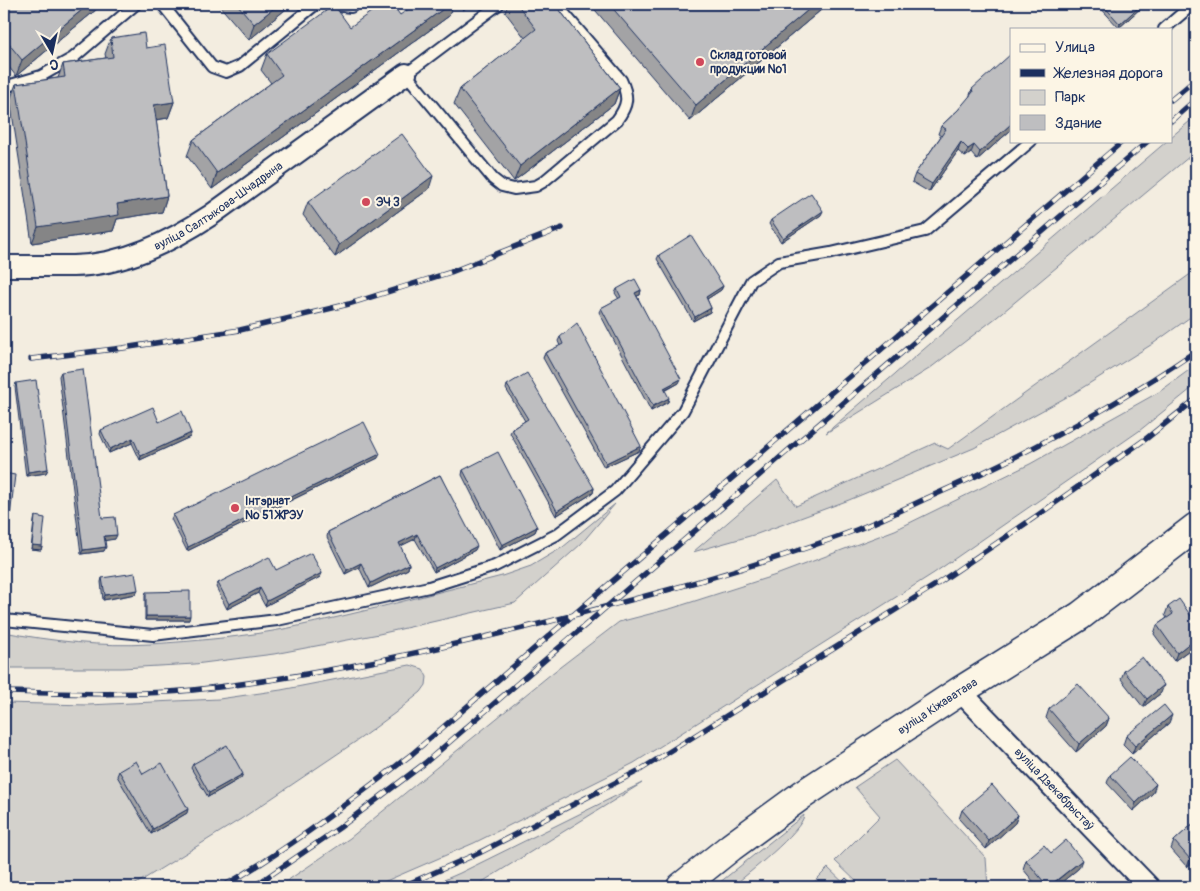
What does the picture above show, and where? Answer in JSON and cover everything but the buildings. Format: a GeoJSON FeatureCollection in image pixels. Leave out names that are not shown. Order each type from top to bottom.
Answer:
{"type":"FeatureCollection","features":[{"type":"Feature","properties":{"kind":"main road","name":"вуліца Кіжаватава"},"geometry":{"type":"LineString","coordinates":[[681,887],[795,800],[960,691],[1080,616],[1196,527]]}},
{"type":"Feature","properties":{"kind":"street","name":"вуліца Салтыкова-Шчадрына"},"geometry":{"type":"LineString","coordinates":[[4,266],[74,266],[103,262],[157,247],[186,232],[211,215],[406,74]]}},
{"type":"Feature","properties":{"kind":"street","name":"вуліца Дзекабрыстаў"},"geometry":{"type":"LineString","coordinates":[[960,691],[1149,887]]}},
{"type":"Feature","properties":{"kind":"lane"},"geometry":{"type":"LineString","coordinates":[[4,86],[41,76],[73,58],[136,4]]}},
{"type":"Feature","properties":{"kind":"lane"},"geometry":{"type":"LineString","coordinates":[[162,4],[212,67],[226,72],[240,66],[316,4]]}},
{"type":"Feature","properties":{"kind":"lane"},"geometry":{"type":"LineString","coordinates":[[326,4],[351,7],[355,4]]}},
{"type":"Feature","properties":{"kind":"lane"},"geometry":{"type":"LineString","coordinates":[[499,4],[406,74],[493,179],[502,186],[514,189],[536,186],[543,182],[617,120],[624,110],[627,100],[621,80],[556,4]]}},
{"type":"Feature","properties":{"kind":"lane"},"geometry":{"type":"LineString","coordinates":[[1165,28],[1193,4]]}},
{"type":"Feature","properties":{"kind":"lane"},"geometry":{"type":"LineString","coordinates":[[4,620],[153,635],[277,620],[429,587],[495,566],[556,536],[616,492],[683,411],[751,281],[779,262],[831,253],[925,231],[1030,142]]}},
{"type":"Feature","properties":{"kind":"green space"},"geometry":{"type":"Polygon","coordinates":[[[1196,116],[1196,151],[997,317],[929,369],[826,433],[1166,142],[1172,142],[1172,136],[1196,116]]]}},
{"type":"Feature","properties":{"kind":"green space"},"geometry":{"type":"Polygon","coordinates":[[[1196,270],[1196,313],[1154,343],[1074,393],[974,448],[849,500],[757,534],[693,552],[777,480],[796,506],[935,443],[948,449],[1196,270]]]}},
{"type":"Feature","properties":{"kind":"green space"},"geometry":{"type":"Polygon","coordinates":[[[1196,365],[1196,385],[1139,431],[934,573],[634,763],[474,843],[372,887],[278,887],[350,838],[551,674],[619,622],[673,608],[776,575],[895,530],[1030,464],[1159,392],[1196,365]]]}},
{"type":"Feature","properties":{"kind":"green space"},"geometry":{"type":"Polygon","coordinates":[[[615,504],[581,544],[515,603],[379,634],[274,654],[195,664],[122,668],[4,668],[4,632],[58,641],[114,645],[220,638],[255,634],[316,622],[502,576],[531,566],[563,547],[615,504]]]}},
{"type":"Feature","properties":{"kind":"green space"},"geometry":{"type":"Polygon","coordinates":[[[410,665],[423,669],[427,677],[426,685],[421,692],[395,713],[241,819],[131,887],[17,887],[4,872],[4,703],[88,705],[219,699],[281,690],[410,665]]]}},
{"type":"Feature","properties":{"kind":"green space"},"geometry":{"type":"Polygon","coordinates":[[[895,760],[986,858],[988,887],[862,887],[835,861],[880,816],[855,787],[895,760]]]}},
{"type":"Feature","properties":{"kind":"green space"},"geometry":{"type":"Polygon","coordinates":[[[642,783],[474,887],[428,887],[460,873],[642,783]]]}},
{"type":"Feature","properties":{"kind":"green space"},"geometry":{"type":"Polygon","coordinates":[[[804,815],[801,822],[784,842],[732,887],[714,887],[804,815]]]}},
{"type":"Feature","properties":{"kind":"green space"},"geometry":{"type":"Polygon","coordinates":[[[828,868],[848,887],[809,887],[828,868]]]}},
{"type":"Feature","properties":{"kind":"railway"},"geometry":{"type":"LineString","coordinates":[[1172,99],[1196,79]]}},
{"type":"Feature","properties":{"kind":"railway"},"geometry":{"type":"LineString","coordinates":[[1172,120],[1196,99]]}},
{"type":"Feature","properties":{"kind":"railway"},"geometry":{"type":"LineString","coordinates":[[222,887],[295,841],[412,754],[1122,142]]}},
{"type":"Feature","properties":{"kind":"railway"},"geometry":{"type":"LineString","coordinates":[[253,887],[339,828],[425,763],[1147,142]]}},
{"type":"Feature","properties":{"kind":"railway"},"geometry":{"type":"LineString","coordinates":[[31,359],[123,348],[240,330],[349,304],[451,272],[562,228]]}},
{"type":"Feature","properties":{"kind":"railway"},"geometry":{"type":"LineString","coordinates":[[4,692],[99,694],[170,692],[283,678],[372,662],[460,643],[625,602],[703,580],[780,557],[856,530],[995,467],[1098,413],[1196,351]]}},
{"type":"Feature","properties":{"kind":"railway"},"geometry":{"type":"LineString","coordinates":[[401,887],[479,853],[640,770],[937,584],[1147,438],[1196,399]]}},
{"type":"Feature","properties":{"kind":"place","name":"Склад готовой продукции №1"},"geometry":{"type":"Point","coordinates":[700,62]}},
{"type":"Feature","properties":{"kind":"place","name":"ЭЧ 3"},"geometry":{"type":"Point","coordinates":[366,202]}},
{"type":"Feature","properties":{"kind":"place","name":"Інтэрнат № 51 ЖРЭУ"},"geometry":{"type":"Point","coordinates":[235,508]}}]}
